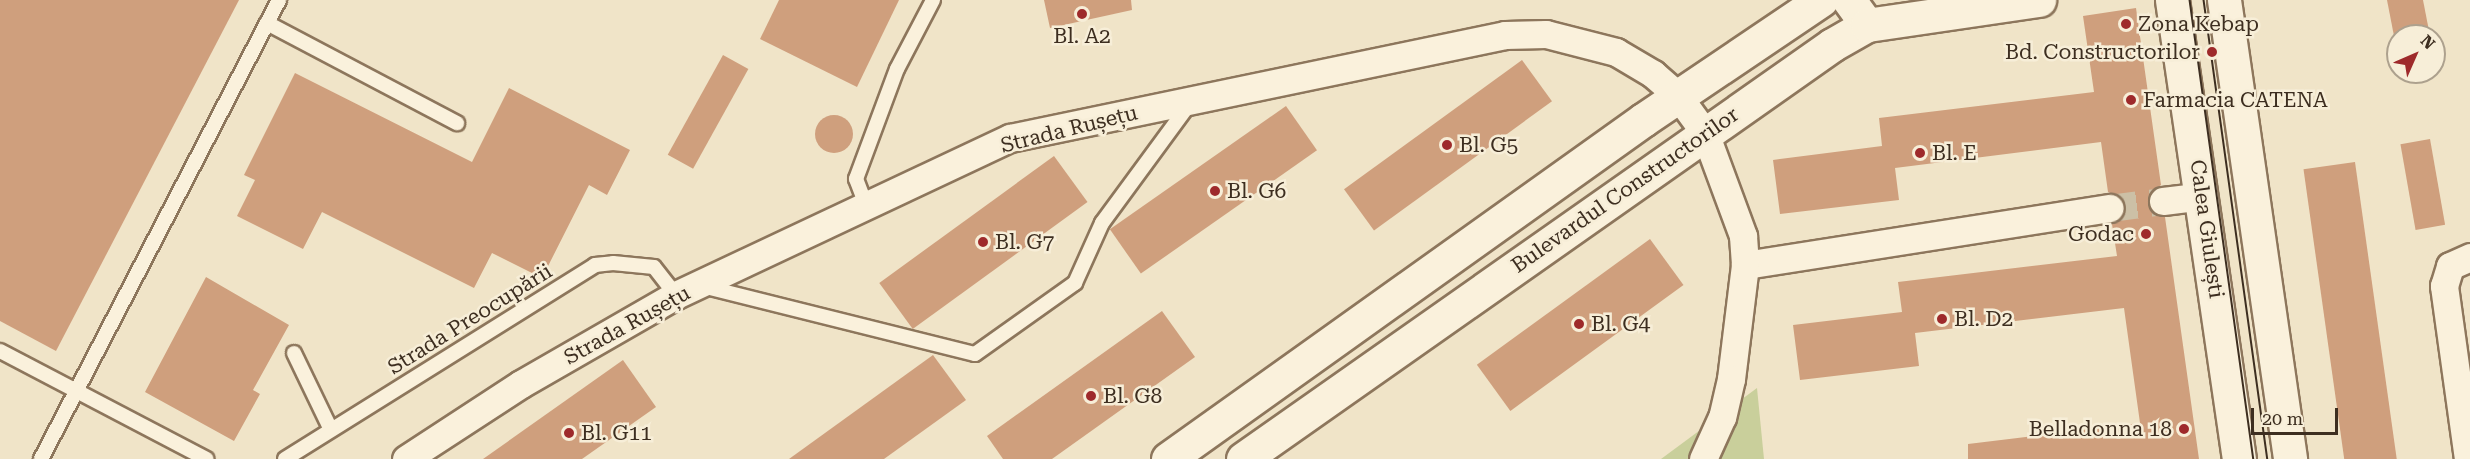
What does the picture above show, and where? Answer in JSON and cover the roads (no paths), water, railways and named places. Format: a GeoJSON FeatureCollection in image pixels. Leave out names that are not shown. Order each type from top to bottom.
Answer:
{"type":"FeatureCollection","features":[{"type":"Feature","properties":{"kind":"street"},"geometry":{"type":"LineString","coordinates":[[1168,459],[1678,96],[1821,0]]}},
{"type":"Feature","properties":{"kind":"street","name":"Bulevardul Constructorilor"},"geometry":{"type":"LineString","coordinates":[[1243,459],[1705,133],[1858,12],[2039,0]]}},
{"type":"Feature","properties":{"kind":"street","name":"Calea Giulești"},"geometry":{"type":"LineString","coordinates":[[2172,0],[2203,196],[2239,459]]}},
{"type":"Feature","properties":{"kind":"street"},"geometry":{"type":"LineString","coordinates":[[2224,0],[2290,459]]}},
{"type":"Feature","properties":{"kind":"street","name":"Strada Rușețu"},"geometry":{"type":"LineString","coordinates":[[406,459],[521,384],[688,290],[1010,138],[1505,35],[1546,34],[1616,52],[1653,74],[1678,96],[1705,133],[1743,236],[1745,266],[1731,378],[1722,417],[1703,459]]}},
{"type":"Feature","properties":{"kind":"street"},"geometry":{"type":"LineString","coordinates":[[2163,201],[2203,196]]}},
{"type":"Feature","properties":{"kind":"street"},"geometry":{"type":"LineString","coordinates":[[1745,266],[2110,208]]}},
{"type":"Feature","properties":{"kind":"street"},"geometry":{"type":"LineString","coordinates":[[2468,459],[2444,286],[2450,266],[2470,257]]}},
{"type":"Feature","properties":{"kind":"lane"},"geometry":{"type":"LineString","coordinates":[[40,459],[279,0]]}},
{"type":"Feature","properties":{"kind":"lane"},"geometry":{"type":"LineString","coordinates":[[866,205],[856,179],[897,69],[933,0]]}},
{"type":"Feature","properties":{"kind":"lane"},"geometry":{"type":"LineString","coordinates":[[267,23],[457,123]]}},
{"type":"Feature","properties":{"kind":"lane"},"geometry":{"type":"LineString","coordinates":[[688,290],[975,354],[1076,284],[1102,223],[1192,100]]}},
{"type":"Feature","properties":{"kind":"lane","name":"Strada Preocupării"},"geometry":{"type":"LineString","coordinates":[[285,459],[595,265],[613,263],[654,267],[688,290]]}},
{"type":"Feature","properties":{"kind":"lane"},"geometry":{"type":"LineString","coordinates":[[0,351],[207,459]]}},
{"type":"Feature","properties":{"kind":"lane"},"geometry":{"type":"LineString","coordinates":[[294,353],[331,430]]}},
{"type":"Feature","properties":{"kind":"tunnel"},"geometry":{"type":"LineString","coordinates":[[2110,208],[2163,201]]}},
{"type":"Feature","properties":{"kind":"tram line"},"geometry":{"type":"LineString","coordinates":[[2190,0],[2254,459]]}},
{"type":"Feature","properties":{"kind":"tram line"},"geometry":{"type":"LineString","coordinates":[[2204,0],[2268,459]]}},
{"type":"Feature","properties":{"kind":"place","name":"Bl. A2"},"geometry":{"type":"Point","coordinates":[1082,14]}},
{"type":"Feature","properties":{"kind":"place","name":"Zona Kebap"},"geometry":{"type":"Point","coordinates":[2126,24]}},
{"type":"Feature","properties":{"kind":"place","name":"Bd. Constructorilor"},"geometry":{"type":"Point","coordinates":[2212,52]}},
{"type":"Feature","properties":{"kind":"place","name":"Farmacia CATENA"},"geometry":{"type":"Point","coordinates":[2131,100]}},
{"type":"Feature","properties":{"kind":"place","name":"Bl. G5"},"geometry":{"type":"Point","coordinates":[1447,145]}},
{"type":"Feature","properties":{"kind":"place","name":"Bl. E"},"geometry":{"type":"Point","coordinates":[1920,153]}},
{"type":"Feature","properties":{"kind":"place","name":"Bl. G6"},"geometry":{"type":"Point","coordinates":[1215,191]}},
{"type":"Feature","properties":{"kind":"place","name":"Godac"},"geometry":{"type":"Point","coordinates":[2146,234]}},
{"type":"Feature","properties":{"kind":"place","name":"Bl. G7"},"geometry":{"type":"Point","coordinates":[983,242]}},
{"type":"Feature","properties":{"kind":"place","name":"Bl. D2"},"geometry":{"type":"Point","coordinates":[1942,319]}},
{"type":"Feature","properties":{"kind":"place","name":"Bl. G4"},"geometry":{"type":"Point","coordinates":[1579,324]}},
{"type":"Feature","properties":{"kind":"place","name":"Bl. G8"},"geometry":{"type":"Point","coordinates":[1091,396]}},
{"type":"Feature","properties":{"kind":"place","name":"Belladonna 18"},"geometry":{"type":"Point","coordinates":[2184,429]}},
{"type":"Feature","properties":{"kind":"place","name":"Bl. G11"},"geometry":{"type":"Point","coordinates":[569,433]}}]}
